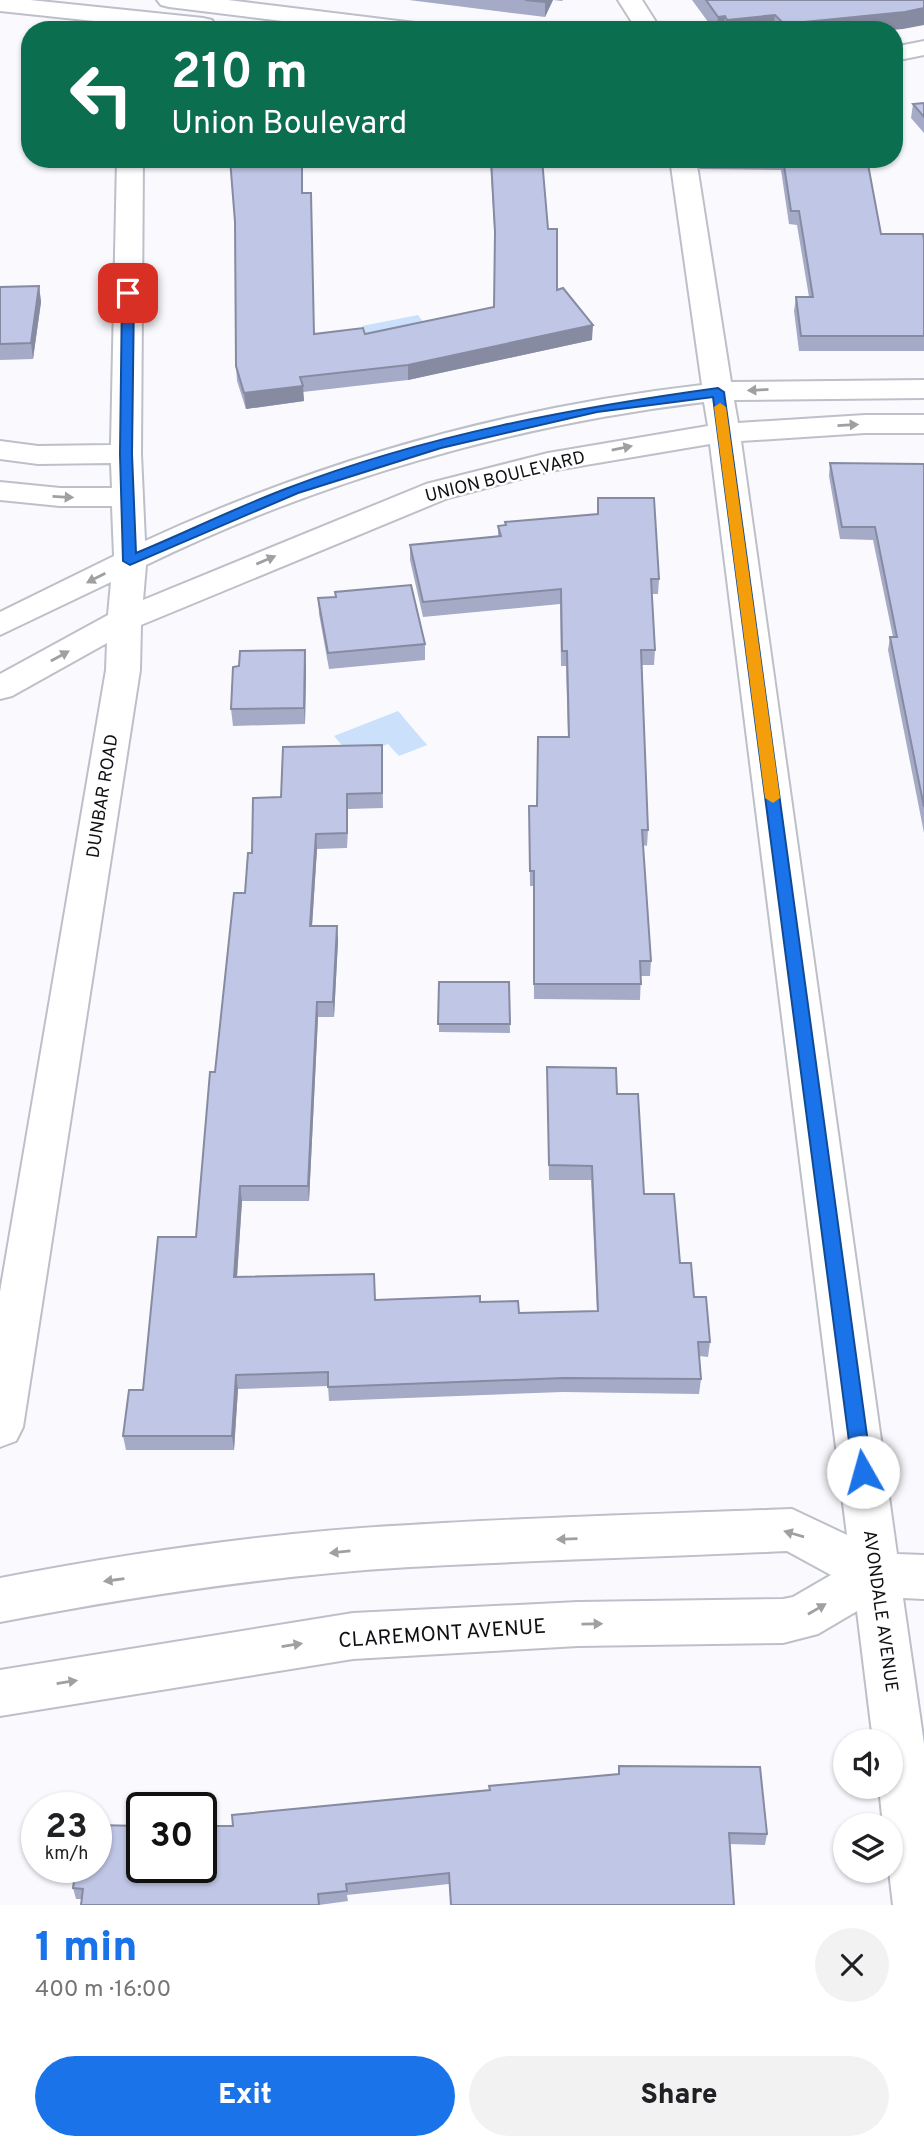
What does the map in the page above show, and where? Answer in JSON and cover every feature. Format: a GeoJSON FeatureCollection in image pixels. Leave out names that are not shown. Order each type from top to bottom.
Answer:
{"type":"FeatureCollection","features":[{"type":"Feature","properties":{"kind":"street"},"geometry":{"type":"LineString","coordinates":[[169,0],[341,21]]}},
{"type":"Feature","properties":{"kind":"street"},"geometry":{"type":"LineString","coordinates":[[630,0],[643,21]]}},
{"type":"Feature","properties":{"kind":"street"},"geometry":{"type":"LineString","coordinates":[[0,4],[173,21]]}},
{"type":"Feature","properties":{"kind":"street"},"geometry":{"type":"LineString","coordinates":[[903,52],[924,48]]}},
{"type":"Feature","properties":{"kind":"street","name":"DUNBAR ROAD"},"geometry":{"type":"LineString","coordinates":[[0,1427],[123,670],[124,620],[130,561],[126,454],[130,168]]}},
{"type":"Feature","properties":{"kind":"street","name":"AVONDALE AVENUE"},"geometry":{"type":"LineString","coordinates":[[685,168],[724,433],[920,1905]]}},
{"type":"Feature","properties":{"kind":"street"},"geometry":{"type":"LineString","coordinates":[[0,625],[130,561],[293,490],[437,445],[597,409],[718,392],[924,389]]}},
{"type":"Feature","properties":{"kind":"street","name":"UNION BOULEVARD"},"geometry":{"type":"LineString","coordinates":[[0,688],[124,620],[436,491],[548,462],[724,433],[865,424],[924,424]]}},
{"type":"Feature","properties":{"kind":"street"},"geometry":{"type":"LineString","coordinates":[[0,450],[38,455],[126,454]]}},
{"type":"Feature","properties":{"kind":"street"},"geometry":{"type":"LineString","coordinates":[[0,491],[60,497],[127,497]]}},
{"type":"Feature","properties":{"kind":"street"},"geometry":{"type":"LineString","coordinates":[[0,1600],[88,1583],[238,1563],[408,1546],[792,1530],[876,1575],[924,1577]]}},
{"type":"Feature","properties":{"kind":"street","name":"CLAREMONT AVENUE"},"geometry":{"type":"LineString","coordinates":[[0,1693],[353,1636],[578,1625],[783,1621],[801,1618],[876,1575]]}},
{"type":"Feature","properties":{"kind":"water"},"geometry":{"type":"Polygon","coordinates":[[[418,315],[429,330],[373,342],[362,326],[418,315]]]}},
{"type":"Feature","properties":{"kind":"water"},"geometry":{"type":"Polygon","coordinates":[[[398,711],[427,745],[399,756],[388,744],[352,757],[334,736],[398,711]]]}},
{"type":"Feature","properties":{"kind":"building"},"geometry":{"type":"Polygon","coordinates":[[[706,0],[924,0],[924,8],[905,12],[814,21],[781,21],[775,15],[727,20],[725,16],[718,17],[706,0]]]}},
{"type":"Feature","properties":{"kind":"building"},"geometry":{"type":"Polygon","coordinates":[[[924,103],[924,117],[913,104],[924,103]]]}},
{"type":"Feature","properties":{"kind":"building"},"geometry":{"type":"Polygon","coordinates":[[[231,168],[302,168],[302,193],[311,193],[314,334],[363,328],[365,334],[494,307],[495,232],[491,168],[543,168],[548,229],[557,229],[557,290],[563,288],[593,325],[408,365],[300,377],[303,386],[244,393],[236,366],[235,222],[231,168]]]}},
{"type":"Feature","properties":{"kind":"building"},"geometry":{"type":"Polygon","coordinates":[[[784,168],[869,168],[881,234],[923,234],[924,336],[801,336],[796,297],[813,297],[799,211],[791,211],[784,168]]]}},
{"type":"Feature","properties":{"kind":"building"},"geometry":{"type":"Polygon","coordinates":[[[39,286],[31,343],[0,344],[0,287],[39,286]]]}},
{"type":"Feature","properties":{"kind":"building"},"geometry":{"type":"Polygon","coordinates":[[[830,463],[924,464],[924,807],[890,637],[897,637],[875,527],[842,527],[830,463]]]}},
{"type":"Feature","properties":{"kind":"building"},"geometry":{"type":"Polygon","coordinates":[[[598,498],[654,498],[659,579],[651,579],[655,650],[641,650],[648,830],[642,830],[651,961],[640,961],[641,984],[534,984],[534,871],[530,871],[529,806],[537,806],[538,737],[569,737],[567,651],[562,651],[561,589],[423,602],[410,545],[501,536],[498,526],[506,525],[505,522],[598,514],[598,498]]]}},
{"type":"Feature","properties":{"kind":"building"},"geometry":{"type":"Polygon","coordinates":[[[411,585],[425,644],[328,653],[318,598],[336,597],[335,592],[411,585]]]}},
{"type":"Feature","properties":{"kind":"building"},"geometry":{"type":"Polygon","coordinates":[[[305,650],[304,708],[231,709],[233,667],[239,666],[240,651],[305,650]]]}},
{"type":"Feature","properties":{"kind":"building"},"geometry":{"type":"Polygon","coordinates":[[[382,745],[382,793],[347,794],[347,833],[316,834],[310,926],[337,926],[333,1002],[317,1002],[308,1186],[240,1186],[234,1277],[374,1274],[375,1300],[480,1296],[480,1302],[518,1301],[519,1313],[598,1311],[592,1166],[549,1165],[547,1067],[616,1068],[617,1094],[638,1094],[644,1194],[674,1194],[680,1263],[691,1263],[694,1297],[706,1297],[710,1342],[698,1342],[701,1379],[564,1378],[328,1387],[328,1372],[236,1375],[232,1436],[123,1436],[129,1390],[143,1390],[158,1237],[196,1237],[210,1072],[215,1072],[234,893],[245,893],[248,853],[252,853],[253,798],[281,797],[283,747],[382,745]]]}},
{"type":"Feature","properties":{"kind":"building"},"geometry":{"type":"Polygon","coordinates":[[[439,982],[509,982],[510,1024],[438,1024],[439,982]]]}},
{"type":"Feature","properties":{"kind":"building"},"geometry":{"type":"Polygon","coordinates":[[[619,1766],[760,1767],[767,1834],[729,1833],[734,1905],[451,1905],[449,1873],[346,1884],[347,1891],[318,1894],[319,1905],[81,1905],[83,1889],[73,1888],[74,1883],[112,1883],[112,1825],[126,1826],[126,1883],[217,1883],[217,1826],[233,1826],[232,1815],[490,1790],[489,1786],[619,1774],[619,1766]]]}},
{"type":"Feature","properties":{"kind":"slow traffic"},"geometry":{"type":"LineString","coordinates":[[720,407],[773,798]]}},
{"type":"Feature","properties":{"kind":"route"},"geometry":{"type":"LineString","coordinates":[[128,293],[126,454],[130,561],[189,533],[293,490],[437,445],[597,409],[718,392],[863,1472]]}}]}
